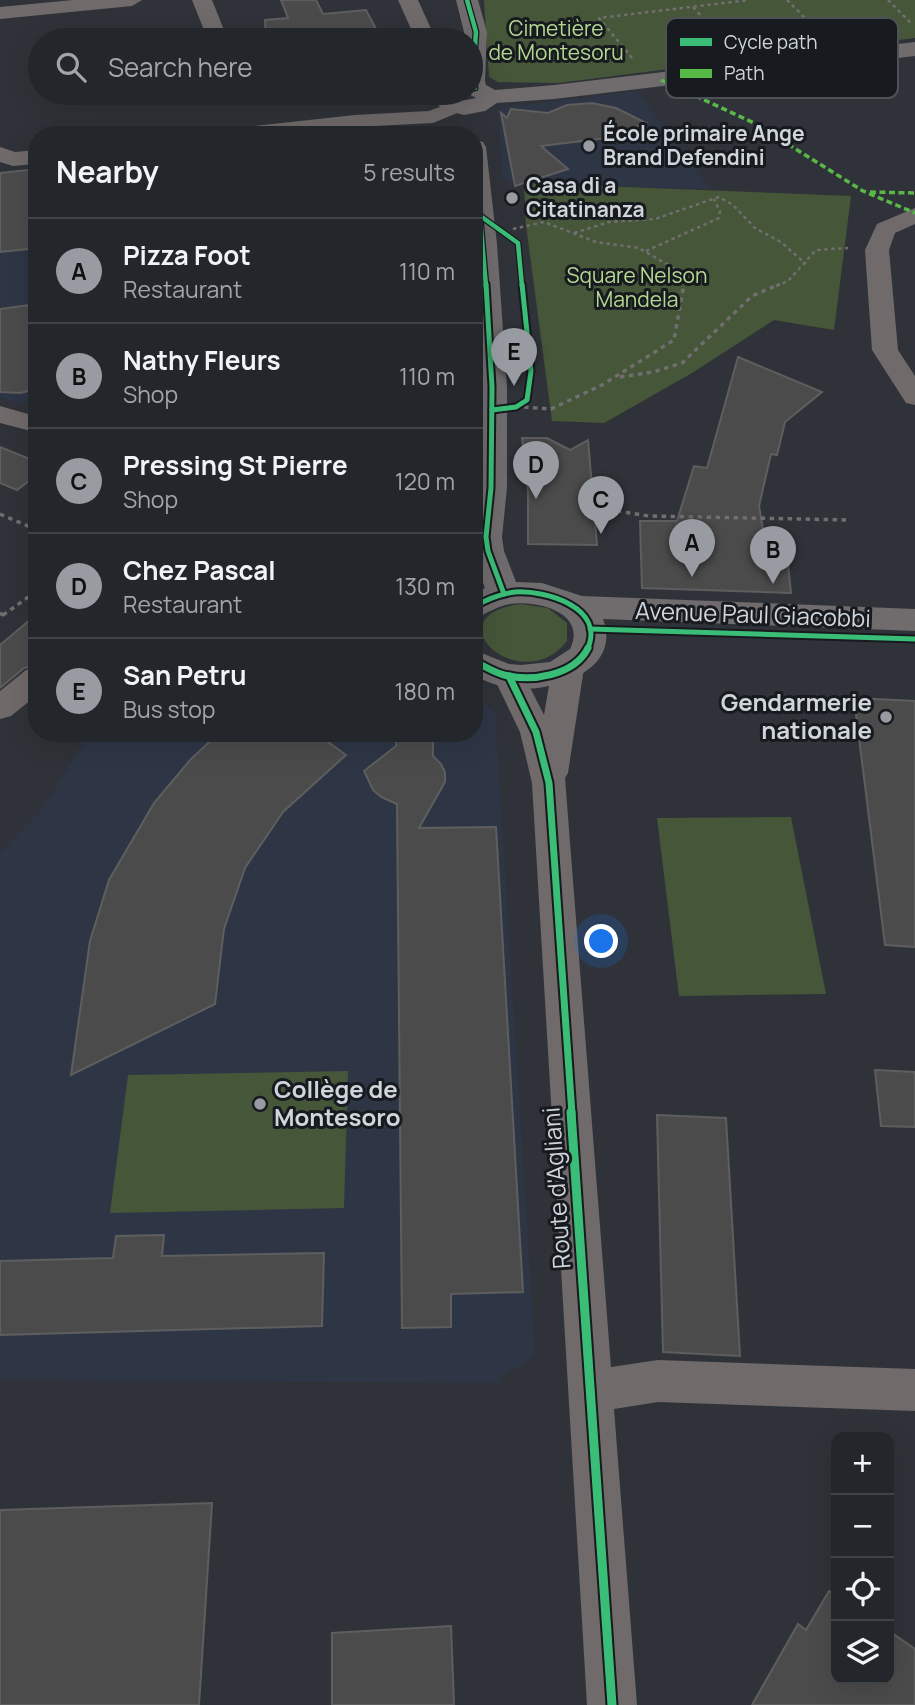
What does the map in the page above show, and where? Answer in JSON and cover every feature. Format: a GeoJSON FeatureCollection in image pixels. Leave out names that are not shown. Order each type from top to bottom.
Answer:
{"type":"FeatureCollection","features":[{"type":"Feature","properties":{"kind":"main road"},"geometry":{"type":"LineString","coordinates":[[483,96],[666,79]]}},
{"type":"Feature","properties":{"kind":"main road"},"geometry":{"type":"LineString","coordinates":[[468,105],[472,126]]}},
{"type":"Feature","properties":{"kind":"main road"},"geometry":{"type":"LineString","coordinates":[[483,238],[492,387],[491,488],[486,537],[488,551],[504,594]]}},
{"type":"Feature","properties":{"kind":"main road"},"geometry":{"type":"LineString","coordinates":[[483,603],[504,594],[542,593],[582,618],[590,643],[583,657],[568,668],[541,677],[509,676],[483,666]]}},
{"type":"Feature","properties":{"kind":"main road","name":"Avenue Paul Giacobbi"},"geometry":{"type":"LineString","coordinates":[[582,618],[915,620]]}},
{"type":"Feature","properties":{"kind":"main road","name":"Avenue Paul Giacobbi"},"geometry":{"type":"LineString","coordinates":[[582,618],[915,639]]}},
{"type":"Feature","properties":{"kind":"street"},"geometry":{"type":"LineString","coordinates":[[0,13],[78,3],[132,0]]}},
{"type":"Feature","properties":{"kind":"street"},"geometry":{"type":"LineString","coordinates":[[202,0],[213,28]]}},
{"type":"Feature","properties":{"kind":"street"},"geometry":{"type":"LineString","coordinates":[[408,0],[446,26]]}},
{"type":"Feature","properties":{"kind":"street"},"geometry":{"type":"LineString","coordinates":[[312,126],[437,117],[455,105]]}},
{"type":"Feature","properties":{"kind":"street"},"geometry":{"type":"LineString","coordinates":[[0,154],[13,159],[28,158]]}},
{"type":"Feature","properties":{"kind":"street"},"geometry":{"type":"LineString","coordinates":[[915,215],[885,229],[877,250],[885,350],[915,397]]}},
{"type":"Feature","properties":{"kind":"street"},"geometry":{"type":"LineString","coordinates":[[0,414],[28,422]]}},
{"type":"Feature","properties":{"kind":"street","name":"Route d'Agliani"},"geometry":{"type":"LineString","coordinates":[[549,783],[568,668]]}},
{"type":"Feature","properties":{"kind":"street","name":"Route d'Agliani"},"geometry":{"type":"LineString","coordinates":[[509,676],[536,732],[549,783],[611,1705]]}},
{"type":"Feature","properties":{"kind":"street"},"geometry":{"type":"LineString","coordinates":[[0,708],[28,685]]}},
{"type":"Feature","properties":{"kind":"street"},"geometry":{"type":"LineString","coordinates":[[590,1392],[658,1381],[915,1390]]}},
{"type":"Feature","properties":{"kind":"path"},"geometry":{"type":"LineString","coordinates":[[633,60],[599,18],[748,0]]}},
{"type":"Feature","properties":{"kind":"path"},"geometry":{"type":"LineString","coordinates":[[787,0],[806,18]]}},
{"type":"Feature","properties":{"kind":"path"},"geometry":{"type":"LineString","coordinates":[[888,0],[915,26]]}},
{"type":"Feature","properties":{"kind":"path"},"geometry":{"type":"LineString","coordinates":[[693,7],[703,18]]}},
{"type":"Feature","properties":{"kind":"path"},"geometry":{"type":"LineString","coordinates":[[572,234],[610,222],[654,219],[719,197],[733,205],[755,228],[781,242],[806,264]]}},
{"type":"Feature","properties":{"kind":"path"},"geometry":{"type":"LineString","coordinates":[[646,252],[719,218],[720,212],[714,199]]}},
{"type":"Feature","properties":{"kind":"path"},"geometry":{"type":"LineString","coordinates":[[506,234],[533,223],[544,222],[572,234],[646,252],[677,270],[685,281],[674,340],[615,377],[551,409],[516,407]]}},
{"type":"Feature","properties":{"kind":"path"},"geometry":{"type":"LineString","coordinates":[[615,377],[653,372],[682,363],[752,296],[788,281],[816,250],[832,247],[877,250]]}},
{"type":"Feature","properties":{"kind":"path"},"geometry":{"type":"LineString","coordinates":[[516,407],[527,400]]}},
{"type":"Feature","properties":{"kind":"path"},"geometry":{"type":"LineString","coordinates":[[617,511],[649,516],[850,520]]}},
{"type":"Feature","properties":{"kind":"path"},"geometry":{"type":"LineString","coordinates":[[0,514],[28,527]]}},
{"type":"Feature","properties":{"kind":"path"},"geometry":{"type":"LineString","coordinates":[[1,615],[28,598]]}},
{"type":"Feature","properties":{"kind":"shaded area","name":"École primaire Ange Brand Defendini"},"geometry":{"type":"Polygon","coordinates":[[[637,91],[710,189],[502,180],[499,111],[505,107],[637,91]]]}},
{"type":"Feature","properties":{"kind":"shaded area"},"geometry":{"type":"Polygon","coordinates":[[[28,203],[28,402],[17,403],[0,397],[0,207],[28,203]]]}},
{"type":"Feature","properties":{"kind":"shaded area","name":"Collège de Montesoro"},"geometry":{"type":"Polygon","coordinates":[[[483,702],[495,713],[535,1355],[500,1378],[500,1383],[0,1380],[0,853],[42,809],[84,742],[483,742],[483,702]]]}},
{"type":"Feature","properties":{"kind":"green space","name":"Cimetière de Montesoru"},"geometry":{"type":"Polygon","coordinates":[[[484,0],[915,0],[915,38],[898,40],[898,18],[666,18],[666,69],[558,83],[498,82],[489,77],[484,0]]]}},
{"type":"Feature","properties":{"kind":"green space","name":"Square Nelson Mandela"},"geometry":{"type":"Polygon","coordinates":[[[524,183],[851,196],[834,330],[774,320],[692,373],[604,423],[552,421],[526,225],[524,183]]]}},
{"type":"Feature","properties":{"kind":"green space"},"geometry":{"type":"Polygon","coordinates":[[[521,604],[548,608],[567,623],[567,641],[548,657],[527,662],[508,658],[492,649],[483,637],[483,623],[495,611],[521,604]]]}},
{"type":"Feature","properties":{"kind":"green space"},"geometry":{"type":"Polygon","coordinates":[[[791,817],[826,994],[679,996],[657,818],[791,817]]]}},
{"type":"Feature","properties":{"kind":"green space"},"geometry":{"type":"Polygon","coordinates":[[[348,1071],[344,1208],[110,1213],[128,1075],[348,1071]]]}},
{"type":"Feature","properties":{"kind":"building"},"geometry":{"type":"Polygon","coordinates":[[[281,0],[316,0],[323,14],[366,10],[376,28],[265,28],[265,20],[288,18],[281,0]]]}},
{"type":"Feature","properties":{"kind":"building"},"geometry":{"type":"Polygon","coordinates":[[[592,103],[616,108],[646,123],[607,138],[541,146],[568,169],[515,186],[501,113],[507,118],[511,109],[548,113],[567,105],[592,103]]]}},
{"type":"Feature","properties":{"kind":"building"},"geometry":{"type":"Polygon","coordinates":[[[28,170],[28,249],[0,252],[0,173],[28,170]]]}},
{"type":"Feature","properties":{"kind":"building"},"geometry":{"type":"Polygon","coordinates":[[[28,305],[28,391],[0,392],[0,309],[28,305]]]}},
{"type":"Feature","properties":{"kind":"building"},"geometry":{"type":"Polygon","coordinates":[[[738,357],[822,392],[785,422],[777,455],[771,454],[759,506],[764,535],[785,535],[791,593],[642,588],[640,521],[677,521],[694,466],[707,468],[738,357]]]}},
{"type":"Feature","properties":{"kind":"building"},"geometry":{"type":"Polygon","coordinates":[[[522,438],[547,438],[570,450],[588,440],[597,545],[528,544],[528,492],[522,438]]]}},
{"type":"Feature","properties":{"kind":"building"},"geometry":{"type":"Polygon","coordinates":[[[0,447],[28,458],[28,482],[17,490],[0,483],[0,447]]]}},
{"type":"Feature","properties":{"kind":"building"},"geometry":{"type":"Polygon","coordinates":[[[28,622],[28,667],[0,688],[0,645],[28,622]]]}},
{"type":"Feature","properties":{"kind":"building"},"geometry":{"type":"Polygon","coordinates":[[[854,698],[915,701],[915,947],[885,945],[854,698]]]}},
{"type":"Feature","properties":{"kind":"building"},"geometry":{"type":"Polygon","coordinates":[[[209,742],[328,742],[346,755],[283,812],[245,868],[224,929],[215,1004],[71,1075],[90,941],[109,880],[154,803],[191,759],[209,742]]]}},
{"type":"Feature","properties":{"kind":"building"},"geometry":{"type":"Polygon","coordinates":[[[396,742],[433,742],[433,756],[445,772],[445,782],[419,828],[496,827],[523,1292],[451,1294],[451,1327],[402,1328],[397,804],[373,790],[364,771],[396,746],[396,742]]]}},
{"type":"Feature","properties":{"kind":"building"},"geometry":{"type":"Polygon","coordinates":[[[875,1070],[915,1072],[915,1127],[881,1126],[875,1070]]]}},
{"type":"Feature","properties":{"kind":"building"},"geometry":{"type":"Polygon","coordinates":[[[657,1115],[726,1118],[740,1356],[663,1352],[657,1115]]]}},
{"type":"Feature","properties":{"kind":"building"},"geometry":{"type":"Polygon","coordinates":[[[164,1235],[162,1256],[324,1253],[322,1326],[0,1335],[0,1261],[113,1258],[116,1236],[164,1235]]]}},
{"type":"Feature","properties":{"kind":"building"},"geometry":{"type":"Polygon","coordinates":[[[212,1503],[199,1705],[0,1705],[0,1510],[212,1503]]]}},
{"type":"Feature","properties":{"kind":"building"},"geometry":{"type":"Polygon","coordinates":[[[829,1591],[831,1684],[894,1684],[894,1634],[915,1649],[915,1705],[752,1705],[798,1624],[806,1630],[829,1591]]]}},
{"type":"Feature","properties":{"kind":"building"},"geometry":{"type":"Polygon","coordinates":[[[451,1626],[454,1705],[332,1705],[332,1633],[451,1626]]]}},
{"type":"Feature","properties":{"kind":"marked path"},"geometry":{"type":"LineString","coordinates":[[661,80],[666,82]]}},
{"type":"Feature","properties":{"kind":"marked path"},"geometry":{"type":"LineString","coordinates":[[700,98],[754,123],[863,191],[915,213]]}},
{"type":"Feature","properties":{"kind":"marked path"},"geometry":{"type":"LineString","coordinates":[[870,192],[915,193]]}},
{"type":"Feature","properties":{"kind":"cycle path"},"geometry":{"type":"LineString","coordinates":[[467,0],[475,28]]}},
{"type":"Feature","properties":{"kind":"cycle path"},"geometry":{"type":"LineString","coordinates":[[483,218],[518,243],[531,371],[527,400],[516,407],[492,410]]}},
{"type":"Feature","properties":{"kind":"cycle path"},"geometry":{"type":"LineString","coordinates":[[483,238],[492,387],[491,488],[486,537],[488,551],[504,594]]}},
{"type":"Feature","properties":{"kind":"cycle path"},"geometry":{"type":"LineString","coordinates":[[483,602],[515,592],[555,597],[578,609],[586,618],[590,630],[590,644],[584,655],[563,670],[534,677],[521,677],[495,672],[483,666]]}},
{"type":"Feature","properties":{"kind":"cycle path"},"geometry":{"type":"LineString","coordinates":[[590,629],[915,639]]}},
{"type":"Feature","properties":{"kind":"cycle path"},"geometry":{"type":"LineString","coordinates":[[509,676],[536,732],[549,783],[612,1705]]}},
{"type":"Feature","properties":{"kind":"place","name":"École primaire Ange Brand Defendini"},"geometry":{"type":"Point","coordinates":[589,146]}},
{"type":"Feature","properties":{"kind":"place","name":"Casa di a Citatinanza"},"geometry":{"type":"Point","coordinates":[512,198]}},
{"type":"Feature","properties":{"kind":"place","name":"San Petru"},"geometry":{"type":"Point","coordinates":[514,386]}},
{"type":"Feature","properties":{"kind":"place","name":"Chez Pascal"},"geometry":{"type":"Point","coordinates":[536,499]}},
{"type":"Feature","properties":{"kind":"place","name":"Pressing St Pierre"},"geometry":{"type":"Point","coordinates":[601,534]}},
{"type":"Feature","properties":{"kind":"place","name":"Pizza Foot"},"geometry":{"type":"Point","coordinates":[692,577]}},
{"type":"Feature","properties":{"kind":"place","name":"Nathy Fleurs"},"geometry":{"type":"Point","coordinates":[773,584]}},
{"type":"Feature","properties":{"kind":"place","name":"Gendarmerie nationale"},"geometry":{"type":"Point","coordinates":[886,717]}},
{"type":"Feature","properties":{"kind":"place","name":"Collège de Montesoro"},"geometry":{"type":"Point","coordinates":[260,1104]}}]}
